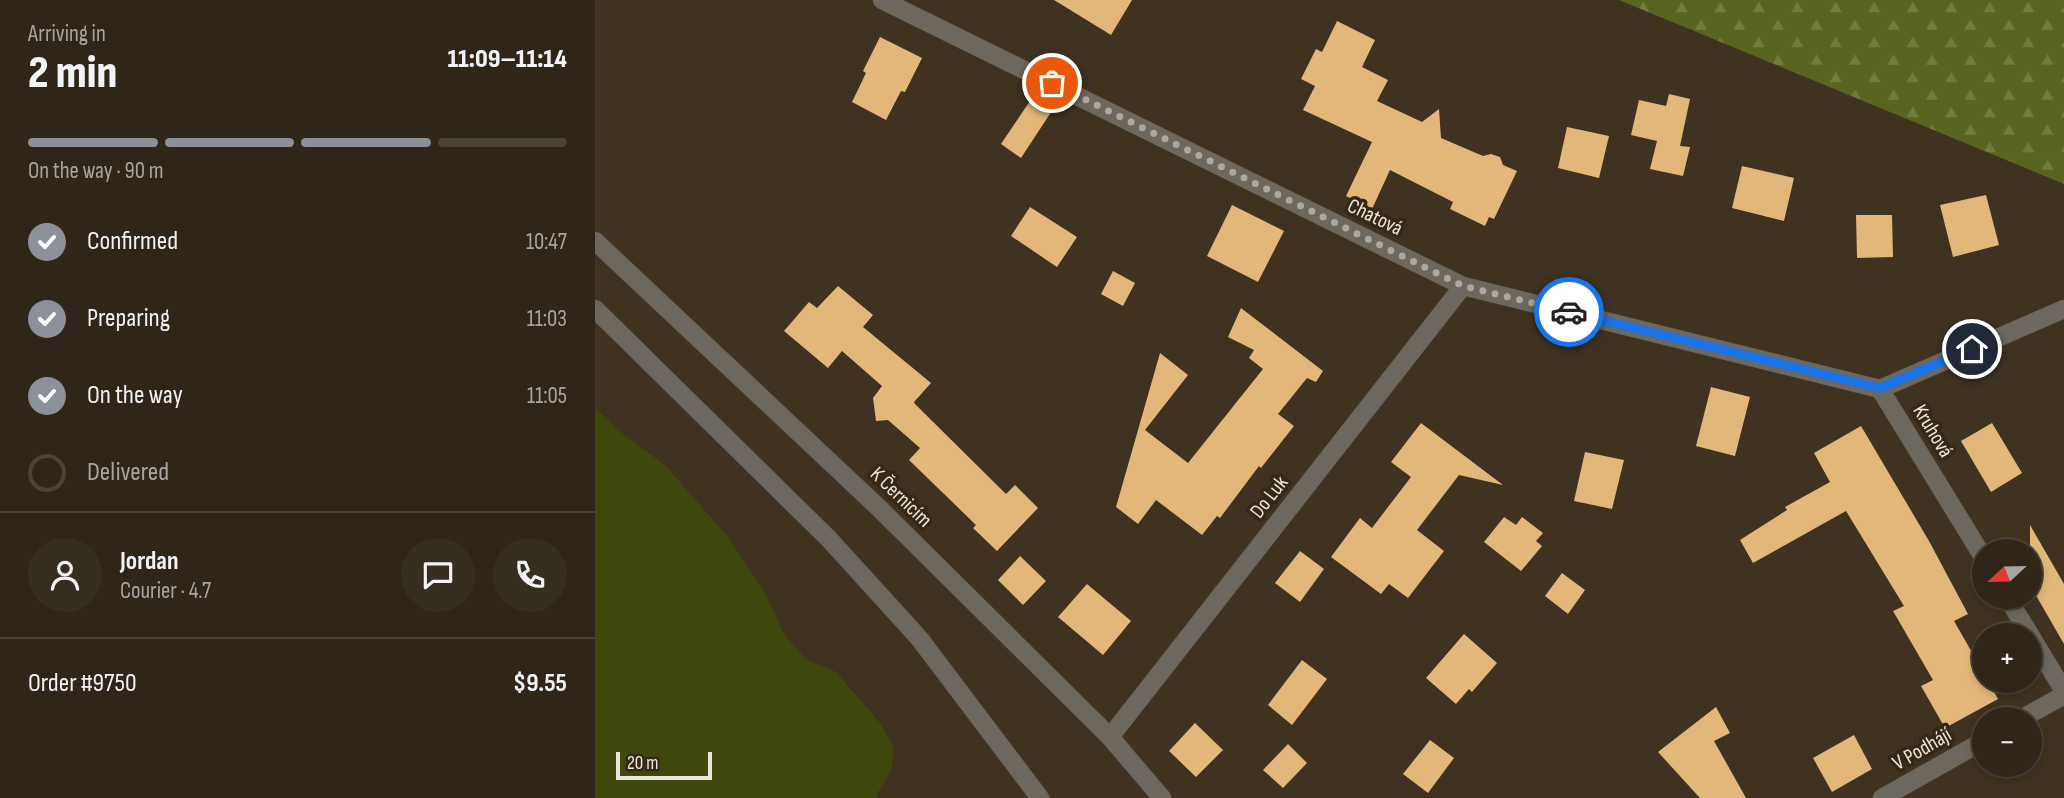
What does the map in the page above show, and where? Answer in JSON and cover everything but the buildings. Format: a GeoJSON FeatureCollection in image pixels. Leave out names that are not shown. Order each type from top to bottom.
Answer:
{"type":"FeatureCollection","features":[{"type":"Feature","properties":{"kind":"street","name":"Chatová"},"geometry":{"type":"LineString","coordinates":[[882,0],[1463,286],[1880,388]]}},
{"type":"Feature","properties":{"kind":"street","name":"K Černicím"},"geometry":{"type":"LineString","coordinates":[[595,241],[880,508],[1110,737],[1162,798]]}},
{"type":"Feature","properties":{"kind":"street","name":"Do Luk"},"geometry":{"type":"LineString","coordinates":[[1110,737],[1463,286]]}},
{"type":"Feature","properties":{"kind":"street"},"geometry":{"type":"LineString","coordinates":[[595,309],[829,539],[874,588],[919,638],[1040,798]]}},
{"type":"Feature","properties":{"kind":"street","name":"Kruhová"},"geometry":{"type":"LineString","coordinates":[[1972,539],[1880,388],[2064,310]]}},
{"type":"Feature","properties":{"kind":"street"},"geometry":{"type":"LineString","coordinates":[[2014,609],[2064,693],[2041,707]]}},
{"type":"Feature","properties":{"kind":"street","name":"V Podhájí"},"geometry":{"type":"LineString","coordinates":[[1882,798],[1972,747]]}},
{"type":"Feature","properties":{"kind":"green space"},"geometry":{"type":"Polygon","coordinates":[[[1619,0],[2064,0],[2064,184],[1619,0]]]}},
{"type":"Feature","properties":{"kind":"green space"},"geometry":{"type":"Polygon","coordinates":[[[595,408],[624,435],[665,465],[728,537],[766,595],[784,634],[806,659],[836,672],[881,724],[894,748],[891,771],[877,794],[878,798],[595,798],[595,408]]]}},
{"type":"Feature","properties":{"kind":"way so far"},"geometry":{"type":"LineString","coordinates":[[1052,83],[1463,286],[1569,312]]}},
{"type":"Feature","properties":{"kind":"route"},"geometry":{"type":"LineString","coordinates":[[1569,312],[1880,388],[1972,349]]}}]}
